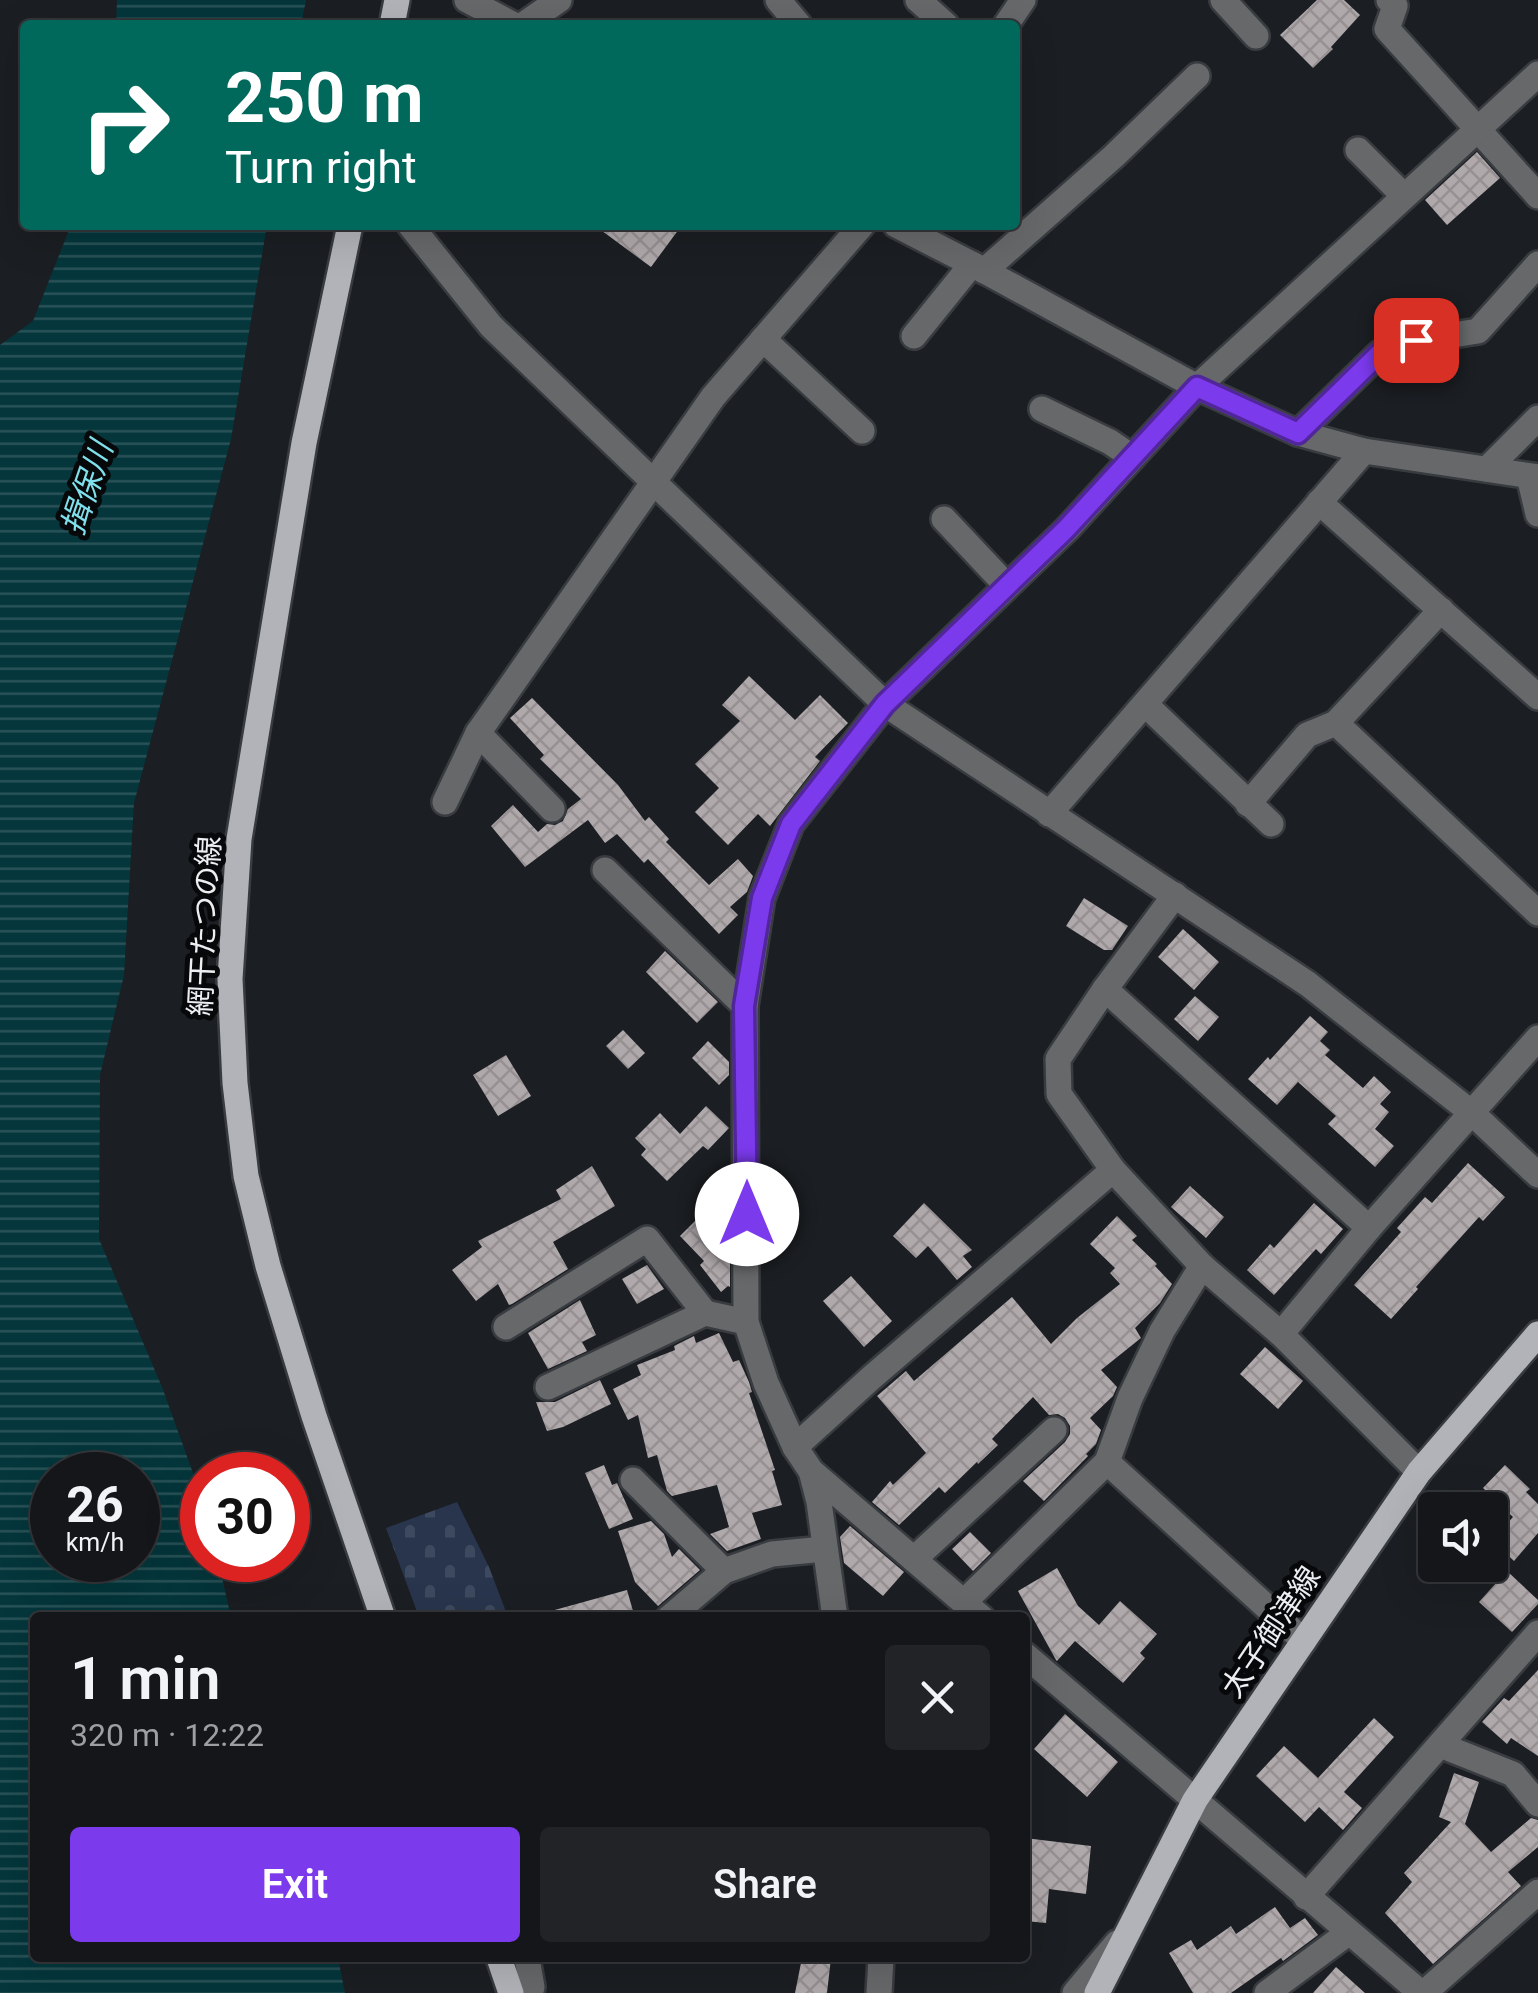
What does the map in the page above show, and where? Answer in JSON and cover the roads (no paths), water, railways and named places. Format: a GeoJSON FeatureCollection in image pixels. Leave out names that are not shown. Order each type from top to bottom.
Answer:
{"type":"FeatureCollection","features":[{"type":"Feature","properties":{"kind":"main road","name":"網干たつの線"},"geometry":{"type":"LineString","coordinates":[[349,230],[304,443],[239,839],[230,979],[235,1083],[246,1176],[268,1266],[314,1416],[381,1612]]}},
{"type":"Feature","properties":{"kind":"main road","name":"太子御津線"},"geometry":{"type":"LineString","coordinates":[[1097,1993],[1195,1800],[1419,1472],[1538,1334]]}},
{"type":"Feature","properties":{"kind":"main road"},"geometry":{"type":"LineString","coordinates":[[500,1962],[512,1993]]}},
{"type":"Feature","properties":{"kind":"street"},"geometry":{"type":"LineString","coordinates":[[467,0],[505,20]]}},
{"type":"Feature","properties":{"kind":"street"},"geometry":{"type":"LineString","coordinates":[[530,20],[559,0]]}},
{"type":"Feature","properties":{"kind":"street"},"geometry":{"type":"LineString","coordinates":[[778,0],[794,20]]}},
{"type":"Feature","properties":{"kind":"street"},"geometry":{"type":"LineString","coordinates":[[918,0],[940,20]]}},
{"type":"Feature","properties":{"kind":"street"},"geometry":{"type":"LineString","coordinates":[[1223,0],[1256,36]]}},
{"type":"Feature","properties":{"kind":"street"},"geometry":{"type":"LineString","coordinates":[[1395,2],[1387,29],[1538,196]]}},
{"type":"Feature","properties":{"kind":"street"},"geometry":{"type":"LineString","coordinates":[[1202,1266],[1162,1330],[1130,1398],[1107,1462],[973,1610],[811,1472],[766,1383],[746,1322],[744,1006],[762,898],[791,824],[885,704],[1066,529],[1197,387],[1538,74]]}},
{"type":"Feature","properties":{"kind":"street"},"geometry":{"type":"LineString","coordinates":[[914,336],[978,267],[1114,156],[1197,76]]}},
{"type":"Feature","properties":{"kind":"street"},"geometry":{"type":"LineString","coordinates":[[1358,150],[1404,196]]}},
{"type":"Feature","properties":{"kind":"street"},"geometry":{"type":"LineString","coordinates":[[414,230],[491,326],[885,704],[1308,984],[1472,1114],[1538,1176]]}},
{"type":"Feature","properties":{"kind":"street"},"geometry":{"type":"LineString","coordinates":[[445,802],[478,733],[712,397],[858,230]]}},
{"type":"Feature","properties":{"kind":"street"},"geometry":{"type":"LineString","coordinates":[[906,230],[1197,387],[1298,433],[1364,451],[1533,476],[1538,514]]}},
{"type":"Feature","properties":{"kind":"street"},"geometry":{"type":"LineString","coordinates":[[1298,433],[1380,353],[1416,340],[1478,331],[1538,264]]}},
{"type":"Feature","properties":{"kind":"street"},"geometry":{"type":"LineString","coordinates":[[763,339],[862,431]]}},
{"type":"Feature","properties":{"kind":"street"},"geometry":{"type":"LineString","coordinates":[[1042,409],[1132,457]]}},
{"type":"Feature","properties":{"kind":"street"},"geometry":{"type":"LineString","coordinates":[[1486,469],[1538,418]]}},
{"type":"Feature","properties":{"kind":"street"},"geometry":{"type":"LineString","coordinates":[[1049,814],[1364,451]]}},
{"type":"Feature","properties":{"kind":"street"},"geometry":{"type":"LineString","coordinates":[[1320,502],[1538,697]]}},
{"type":"Feature","properties":{"kind":"street"},"geometry":{"type":"LineString","coordinates":[[944,520],[1007,586]]}},
{"type":"Feature","properties":{"kind":"street"},"geometry":{"type":"LineString","coordinates":[[1248,804],[1307,735],[1336,723],[1441,610]]}},
{"type":"Feature","properties":{"kind":"street"},"geometry":{"type":"LineString","coordinates":[[1145,704],[1270,824]]}},
{"type":"Feature","properties":{"kind":"street"},"geometry":{"type":"LineString","coordinates":[[1336,723],[1538,913]]}},
{"type":"Feature","properties":{"kind":"street"},"geometry":{"type":"LineString","coordinates":[[478,733],[552,809]]}},
{"type":"Feature","properties":{"kind":"street"},"geometry":{"type":"LineString","coordinates":[[605,870],[744,1006]]}},
{"type":"Feature","properties":{"kind":"street"},"geometry":{"type":"LineString","coordinates":[[1175,895],[1058,1058],[1059,1094],[1113,1170],[1202,1266],[1280,1334],[1419,1472]]}},
{"type":"Feature","properties":{"kind":"street"},"geometry":{"type":"LineString","coordinates":[[1105,989],[1368,1228]]}},
{"type":"Feature","properties":{"kind":"street"},"geometry":{"type":"LineString","coordinates":[[1280,1334],[1368,1228],[1538,1038]]}},
{"type":"Feature","properties":{"kind":"street"},"geometry":{"type":"LineString","coordinates":[[795,1447],[1113,1170]]}},
{"type":"Feature","properties":{"kind":"street"},"geometry":{"type":"LineString","coordinates":[[506,1327],[647,1239],[705,1313]]}},
{"type":"Feature","properties":{"kind":"street"},"geometry":{"type":"LineString","coordinates":[[548,1387],[705,1313],[746,1322]]}},
{"type":"Feature","properties":{"kind":"street"},"geometry":{"type":"LineString","coordinates":[[914,1560],[1054,1430]]}},
{"type":"Feature","properties":{"kind":"street"},"geometry":{"type":"LineString","coordinates":[[1107,1462],[1304,1640]]}},
{"type":"Feature","properties":{"kind":"street"},"geometry":{"type":"LineString","coordinates":[[811,1472],[819,1502],[834,1612]]}},
{"type":"Feature","properties":{"kind":"street"},"geometry":{"type":"LineString","coordinates":[[633,1480],[724,1571]]}},
{"type":"Feature","properties":{"kind":"street"},"geometry":{"type":"LineString","coordinates":[[676,1612],[724,1571],[772,1554],[824,1549]]}},
{"type":"Feature","properties":{"kind":"street"},"geometry":{"type":"LineString","coordinates":[[1306,1897],[1538,1633]]}},
{"type":"Feature","properties":{"kind":"street"},"geometry":{"type":"LineString","coordinates":[[1030,1659],[1422,1993],[1538,1892]]}},
{"type":"Feature","properties":{"kind":"street"},"geometry":{"type":"LineString","coordinates":[[1440,1745],[1513,1774],[1538,1804]]}},
{"type":"Feature","properties":{"kind":"street"},"geometry":{"type":"LineString","coordinates":[[1075,1993],[1130,1928]]}},
{"type":"Feature","properties":{"kind":"street"},"geometry":{"type":"LineString","coordinates":[[1112,1993],[1130,1928]]}},
{"type":"Feature","properties":{"kind":"street"},"geometry":{"type":"LineString","coordinates":[[1267,1993],[1348,1933]]}},
{"type":"Feature","properties":{"kind":"street"},"geometry":{"type":"LineString","coordinates":[[528,1962],[530,1993]]}},
{"type":"Feature","properties":{"kind":"street"},"geometry":{"type":"LineString","coordinates":[[879,1993],[881,1962]]}},
{"type":"Feature","properties":{"kind":"water"},"geometry":{"type":"Polygon","coordinates":[[[117,0],[306,0],[302,20],[116,20],[117,0]]]}},
{"type":"Feature","properties":{"kind":"water","name":"揖保川"},"geometry":{"type":"Polygon","coordinates":[[[69,230],[266,230],[231,439],[134,803],[124,975],[100,1075],[99,1239],[185,1452],[180,1452],[180,1582],[223,1582],[230,1612],[30,1612],[30,1962],[339,1962],[345,1993],[0,1993],[0,345],[33,321],[69,230]]]}}]}
